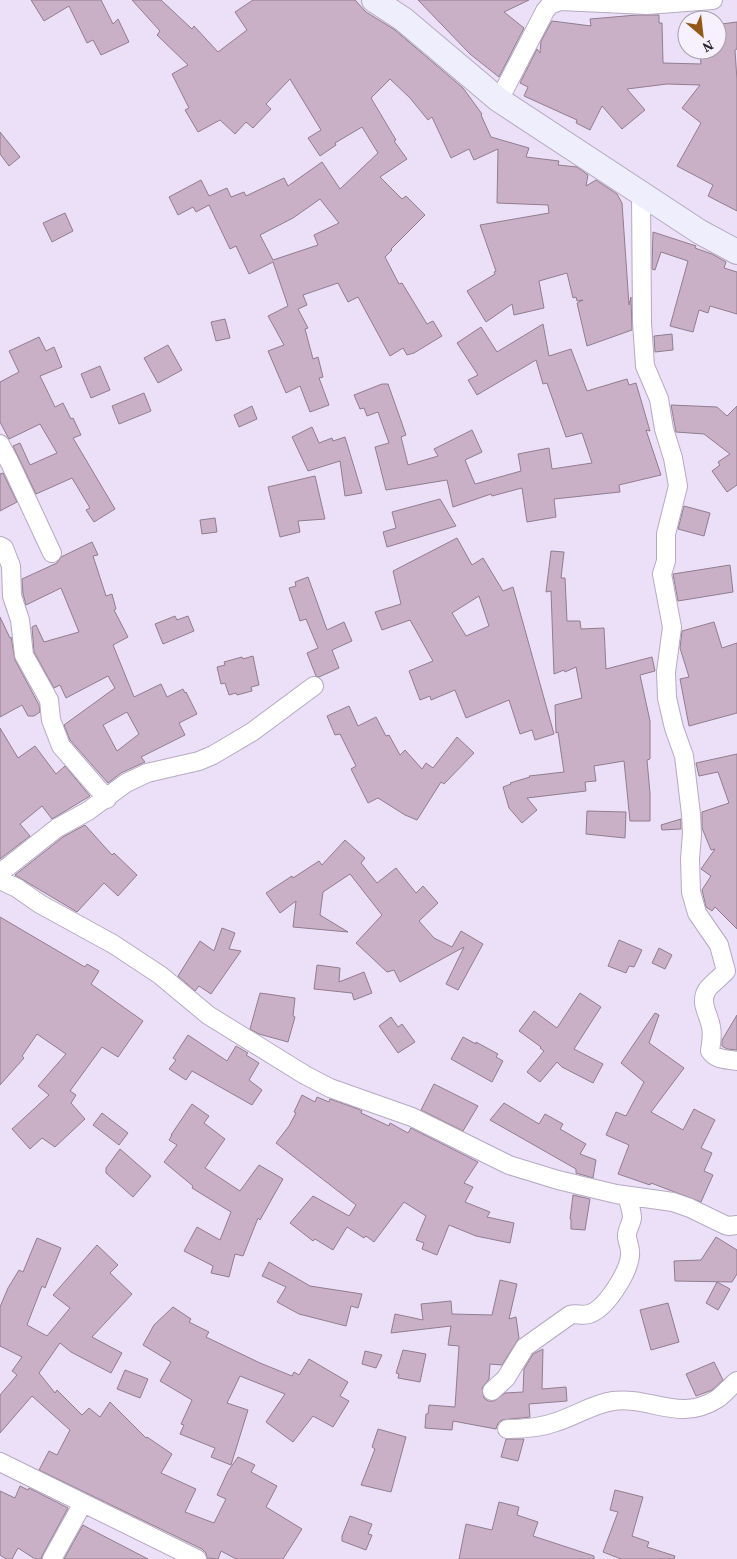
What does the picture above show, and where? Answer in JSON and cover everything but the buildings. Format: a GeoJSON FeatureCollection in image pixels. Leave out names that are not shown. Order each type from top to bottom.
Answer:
{"type":"FeatureCollection","features":[{"type":"Feature","properties":{"kind":"main road"},"geometry":{"type":"LineString","coordinates":[[374,0],[403,18],[499,100],[700,232],[737,252]]}},
{"type":"Feature","properties":{"kind":"street"},"geometry":{"type":"LineString","coordinates":[[499,100],[545,11],[550,5],[560,1],[647,5],[713,0]]}},
{"type":"Feature","properties":{"kind":"street"},"geometry":{"type":"LineString","coordinates":[[641,193],[642,313],[645,366],[659,399],[664,429],[673,458],[678,486],[666,534],[666,561],[662,574],[672,627],[666,672],[667,698],[674,728],[684,756],[691,814],[691,892],[697,912],[719,945],[726,970],[718,981],[707,989],[703,1002],[711,1027],[712,1040],[710,1051],[714,1056],[723,1060],[737,1061]]}},
{"type":"Feature","properties":{"kind":"street"},"geometry":{"type":"LineString","coordinates":[[0,444],[5,465],[52,553]]}},
{"type":"Feature","properties":{"kind":"street"},"geometry":{"type":"LineString","coordinates":[[0,546],[4,548],[11,566],[12,596],[20,620],[24,655],[49,700],[51,720],[61,746],[107,799]]}},
{"type":"Feature","properties":{"kind":"street"},"geometry":{"type":"LineString","coordinates":[[0,873],[56,828],[107,799],[126,783],[142,775],[164,768],[199,761],[213,756],[252,732],[314,686]]}},
{"type":"Feature","properties":{"kind":"street"},"geometry":{"type":"LineString","coordinates":[[0,880],[113,944],[160,975],[208,1015],[305,1076],[357,1099],[412,1118],[509,1165],[558,1180],[627,1196],[673,1202],[729,1226],[737,1225]]}},
{"type":"Feature","properties":{"kind":"street"},"geometry":{"type":"LineString","coordinates":[[492,1390],[506,1378],[525,1347],[570,1315],[595,1312],[601,1308],[614,1291],[625,1274],[631,1254],[627,1237],[632,1212],[627,1196]]}},
{"type":"Feature","properties":{"kind":"street"},"geometry":{"type":"LineString","coordinates":[[507,1429],[537,1428],[612,1401],[633,1400],[665,1408],[682,1409],[698,1406],[718,1398],[737,1381]]}},
{"type":"Feature","properties":{"kind":"street"},"geometry":{"type":"LineString","coordinates":[[0,1462],[197,1559]]}},
{"type":"Feature","properties":{"kind":"street"},"geometry":{"type":"LineString","coordinates":[[52,1559],[83,1502]]}}]}
